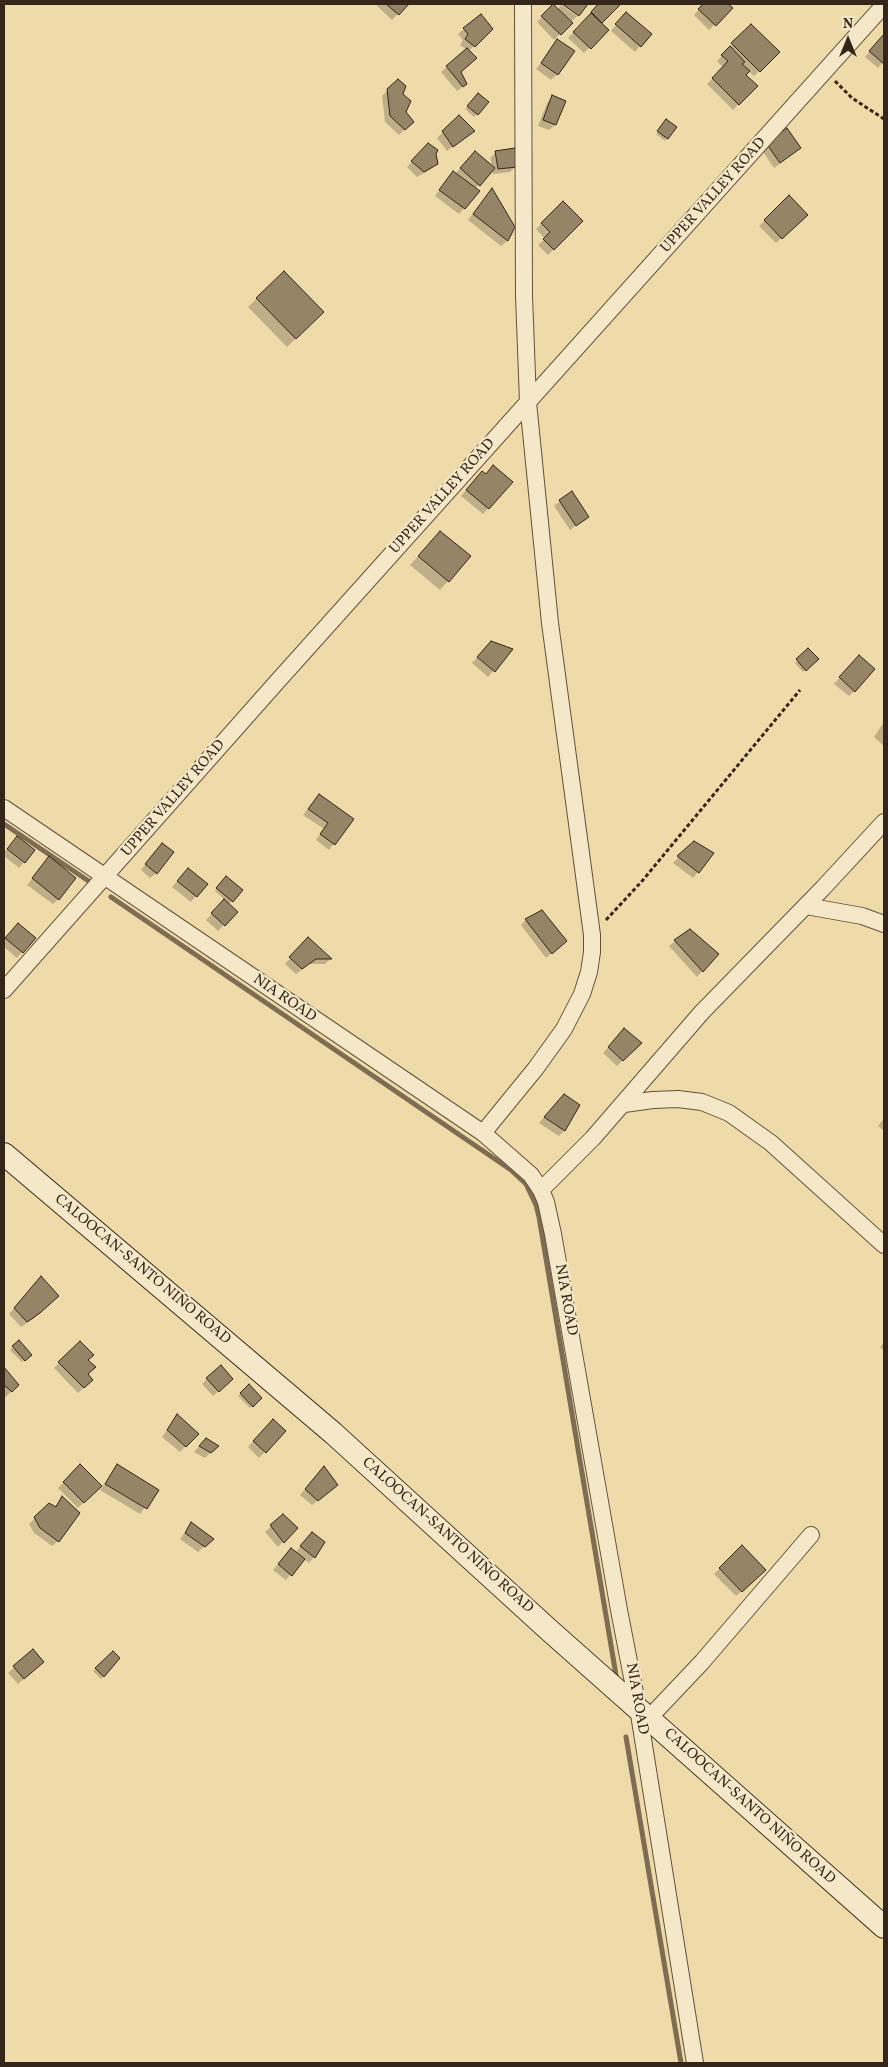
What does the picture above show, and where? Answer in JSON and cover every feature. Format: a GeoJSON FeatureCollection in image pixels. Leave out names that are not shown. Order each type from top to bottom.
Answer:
{"type":"FeatureCollection","features":[{"type":"Feature","properties":{"kind":"street"},"geometry":{"type":"LineString","coordinates":[[483,1133],[536,1068],[564,1029],[582,994],[589,972],[592,935],[550,623],[528,402],[524,296],[523,4]]}},
{"type":"Feature","properties":{"kind":"street","name":"UPPER VALLEY ROAD"},"geometry":{"type":"LineString","coordinates":[[4,990],[884,5]]}},
{"type":"Feature","properties":{"kind":"street","name":"NIA ROAD"},"geometry":{"type":"LineString","coordinates":[[4,808],[483,1133],[531,1175],[541,1190],[546,1202],[553,1234],[619,1610],[644,1713],[695,2063]]}},
{"type":"Feature","properties":{"kind":"street"},"geometry":{"type":"LineString","coordinates":[[541,1190],[624,1104],[702,1012],[806,906],[884,822]]}},
{"type":"Feature","properties":{"kind":"street"},"geometry":{"type":"LineString","coordinates":[[806,906],[862,916],[884,924]]}},
{"type":"Feature","properties":{"kind":"street"},"geometry":{"type":"LineString","coordinates":[[624,1104],[678,1099],[702,1102],[729,1113],[771,1143],[884,1244]]}},
{"type":"Feature","properties":{"kind":"street","name":"CALOOCAN-SANTO NIÑO ROAD"},"geometry":{"type":"LineString","coordinates":[[4,1154],[278,1384],[884,1926]]}},
{"type":"Feature","properties":{"kind":"street"},"geometry":{"type":"LineString","coordinates":[[644,1713],[702,1662],[811,1535]]}},
{"type":"Feature","properties":{"kind":"path"},"geometry":{"type":"LineString","coordinates":[[825,72],[852,98],[884,119]]}},
{"type":"Feature","properties":{"kind":"path"},"geometry":{"type":"LineString","coordinates":[[592,935],[643,880],[800,690]]}},
{"type":"Feature","properties":{"kind":"building"},"geometry":{"type":"Polygon","coordinates":[[[386,4],[409,4],[399,15],[386,4]]]}},
{"type":"Feature","properties":{"kind":"building"},"geometry":{"type":"Polygon","coordinates":[[[553,4],[573,23],[561,35],[541,16],[553,4]]]}},
{"type":"Feature","properties":{"kind":"building"},"geometry":{"type":"Polygon","coordinates":[[[562,4],[588,4],[579,16],[562,4]]]}},
{"type":"Feature","properties":{"kind":"building"},"geometry":{"type":"Polygon","coordinates":[[[598,4],[621,4],[602,23],[591,12],[598,4]]]}},
{"type":"Feature","properties":{"kind":"building"},"geometry":{"type":"Polygon","coordinates":[[[703,4],[728,4],[733,8],[716,26],[698,9],[703,4]]]}},
{"type":"Feature","properties":{"kind":"building"},"geometry":{"type":"Polygon","coordinates":[[[626,12],[652,34],[641,47],[615,24],[626,12]]]}},
{"type":"Feature","properties":{"kind":"building"},"geometry":{"type":"Polygon","coordinates":[[[591,13],[609,30],[591,49],[573,32],[591,13]]]}},
{"type":"Feature","properties":{"kind":"building"},"geometry":{"type":"Polygon","coordinates":[[[481,14],[493,29],[475,47],[465,39],[468,34],[463,28],[481,14]]]}},
{"type":"Feature","properties":{"kind":"building"},"geometry":{"type":"Polygon","coordinates":[[[751,24],[780,52],[760,72],[731,43],[751,24]]]}},
{"type":"Feature","properties":{"kind":"building"},"geometry":{"type":"Polygon","coordinates":[[[884,34],[884,64],[869,51],[884,34]]]}},
{"type":"Feature","properties":{"kind":"building"},"geometry":{"type":"Polygon","coordinates":[[[557,39],[575,51],[558,75],[541,63],[557,39]]]}},
{"type":"Feature","properties":{"kind":"building"},"geometry":{"type":"Polygon","coordinates":[[[730,46],[745,62],[742,64],[750,71],[746,75],[758,86],[739,105],[712,78],[728,61],[721,55],[730,46]]]}},
{"type":"Feature","properties":{"kind":"building"},"geometry":{"type":"Polygon","coordinates":[[[467,48],[477,58],[461,72],[467,84],[463,87],[446,66],[467,48]]]}},
{"type":"Feature","properties":{"kind":"building"},"geometry":{"type":"Polygon","coordinates":[[[398,79],[406,86],[403,94],[411,101],[406,112],[414,122],[405,130],[390,116],[387,89],[398,79]]]}},
{"type":"Feature","properties":{"kind":"building"},"geometry":{"type":"Polygon","coordinates":[[[478,93],[489,102],[478,115],[467,106],[478,93]]]}},
{"type":"Feature","properties":{"kind":"building"},"geometry":{"type":"Polygon","coordinates":[[[552,95],[566,101],[556,125],[543,120],[552,95]]]}},
{"type":"Feature","properties":{"kind":"building"},"geometry":{"type":"Polygon","coordinates":[[[459,115],[475,131],[453,147],[442,131],[459,115]]]}},
{"type":"Feature","properties":{"kind":"building"},"geometry":{"type":"Polygon","coordinates":[[[666,119],[677,127],[668,139],[657,131],[666,119]]]}},
{"type":"Feature","properties":{"kind":"building"},"geometry":{"type":"Polygon","coordinates":[[[787,128],[801,148],[780,163],[766,143],[787,128]]]}},
{"type":"Feature","properties":{"kind":"building"},"geometry":{"type":"Polygon","coordinates":[[[428,143],[438,150],[436,154],[438,164],[424,172],[411,161],[428,143]]]}},
{"type":"Feature","properties":{"kind":"building"},"geometry":{"type":"Polygon","coordinates":[[[515,148],[517,167],[498,169],[495,151],[515,148]]]}},
{"type":"Feature","properties":{"kind":"building"},"geometry":{"type":"Polygon","coordinates":[[[475,151],[495,168],[480,186],[460,168],[475,151]]]}},
{"type":"Feature","properties":{"kind":"building"},"geometry":{"type":"Polygon","coordinates":[[[453,171],[480,191],[465,209],[439,190],[453,171]]]}},
{"type":"Feature","properties":{"kind":"building"},"geometry":{"type":"Polygon","coordinates":[[[492,188],[515,227],[508,241],[473,214],[492,188]]]}},
{"type":"Feature","properties":{"kind":"building"},"geometry":{"type":"Polygon","coordinates":[[[789,195],[808,215],[782,239],[764,220],[789,195]]]}},
{"type":"Feature","properties":{"kind":"building"},"geometry":{"type":"Polygon","coordinates":[[[563,201],[583,221],[554,250],[543,239],[550,232],[541,223],[563,201]]]}},
{"type":"Feature","properties":{"kind":"building"},"geometry":{"type":"Polygon","coordinates":[[[284,271],[324,312],[296,339],[256,298],[284,271]]]}},
{"type":"Feature","properties":{"kind":"building"},"geometry":{"type":"Polygon","coordinates":[[[493,465],[513,482],[489,509],[466,490],[482,471],[486,474],[493,465]]]}},
{"type":"Feature","properties":{"kind":"building"},"geometry":{"type":"Polygon","coordinates":[[[572,491],[589,517],[576,526],[559,500],[572,491]]]}},
{"type":"Feature","properties":{"kind":"building"},"geometry":{"type":"Polygon","coordinates":[[[440,531],[471,556],[449,582],[418,556],[440,531]]]}},
{"type":"Feature","properties":{"kind":"building"},"geometry":{"type":"Polygon","coordinates":[[[491,641],[513,649],[495,672],[477,657],[491,641]]]}},
{"type":"Feature","properties":{"kind":"building"},"geometry":{"type":"Polygon","coordinates":[[[808,648],[819,659],[806,671],[796,659],[808,648]]]}},
{"type":"Feature","properties":{"kind":"building"},"geometry":{"type":"Polygon","coordinates":[[[859,655],[875,669],[855,692],[839,677],[859,655]]]}},
{"type":"Feature","properties":{"kind":"building"},"geometry":{"type":"Polygon","coordinates":[[[319,794],[354,819],[335,845],[320,834],[328,823],[308,809],[319,794]]]}},
{"type":"Feature","properties":{"kind":"building"},"geometry":{"type":"Polygon","coordinates":[[[17,836],[35,850],[25,863],[7,849],[17,836]]]}},
{"type":"Feature","properties":{"kind":"building"},"geometry":{"type":"Polygon","coordinates":[[[694,841],[714,853],[699,873],[677,856],[694,841]]]}},
{"type":"Feature","properties":{"kind":"building"},"geometry":{"type":"Polygon","coordinates":[[[162,843],[174,852],[157,874],[145,864],[162,843]]]}},
{"type":"Feature","properties":{"kind":"building"},"geometry":{"type":"Polygon","coordinates":[[[49,856],[76,878],[59,900],[32,878],[49,856]]]}},
{"type":"Feature","properties":{"kind":"building"},"geometry":{"type":"Polygon","coordinates":[[[188,868],[208,884],[197,897],[177,881],[188,868]]]}},
{"type":"Feature","properties":{"kind":"building"},"geometry":{"type":"Polygon","coordinates":[[[226,876],[243,890],[233,902],[216,888],[226,876]]]}},
{"type":"Feature","properties":{"kind":"building"},"geometry":{"type":"Polygon","coordinates":[[[224,899],[238,912],[225,926],[211,913],[224,899]]]}},
{"type":"Feature","properties":{"kind":"building"},"geometry":{"type":"Polygon","coordinates":[[[542,910],[567,941],[552,954],[525,919],[542,910]]]}},
{"type":"Feature","properties":{"kind":"building"},"geometry":{"type":"Polygon","coordinates":[[[18,923],[36,938],[23,953],[5,938],[18,923]]]}},
{"type":"Feature","properties":{"kind":"building"},"geometry":{"type":"Polygon","coordinates":[[[690,929],[719,954],[703,972],[674,940],[690,929]]]}},
{"type":"Feature","properties":{"kind":"building"},"geometry":{"type":"Polygon","coordinates":[[[308,937],[332,959],[316,959],[302,969],[289,957],[308,937]]]}},
{"type":"Feature","properties":{"kind":"building"},"geometry":{"type":"Polygon","coordinates":[[[624,1028],[642,1043],[623,1061],[608,1047],[624,1028]]]}},
{"type":"Feature","properties":{"kind":"building"},"geometry":{"type":"Polygon","coordinates":[[[564,1094],[580,1105],[565,1131],[544,1117],[564,1094]]]}},
{"type":"Feature","properties":{"kind":"building"},"geometry":{"type":"Polygon","coordinates":[[[41,1276],[59,1296],[27,1322],[14,1308],[41,1276]]]}},
{"type":"Feature","properties":{"kind":"building"},"geometry":{"type":"Polygon","coordinates":[[[19,1340],[32,1355],[25,1361],[12,1346],[19,1340]]]}},
{"type":"Feature","properties":{"kind":"building"},"geometry":{"type":"Polygon","coordinates":[[[80,1341],[94,1355],[88,1360],[96,1367],[88,1374],[93,1380],[84,1388],[58,1362],[80,1341]]]}},
{"type":"Feature","properties":{"kind":"building"},"geometry":{"type":"Polygon","coordinates":[[[221,1365],[233,1379],[219,1392],[206,1378],[221,1365]]]}},
{"type":"Feature","properties":{"kind":"building"},"geometry":{"type":"Polygon","coordinates":[[[4,1367],[19,1385],[12,1392],[4,1385],[4,1367]]]}},
{"type":"Feature","properties":{"kind":"building"},"geometry":{"type":"Polygon","coordinates":[[[249,1384],[262,1398],[253,1407],[240,1393],[249,1384]]]}},
{"type":"Feature","properties":{"kind":"building"},"geometry":{"type":"Polygon","coordinates":[[[177,1414],[199,1434],[186,1447],[167,1430],[177,1414]]]}},
{"type":"Feature","properties":{"kind":"building"},"geometry":{"type":"Polygon","coordinates":[[[273,1419],[286,1431],[266,1453],[253,1441],[273,1419]]]}},
{"type":"Feature","properties":{"kind":"building"},"geometry":{"type":"Polygon","coordinates":[[[206,1438],[219,1446],[211,1453],[199,1446],[206,1438]]]}},
{"type":"Feature","properties":{"kind":"building"},"geometry":{"type":"Polygon","coordinates":[[[80,1464],[102,1486],[84,1503],[63,1482],[80,1464]]]}},
{"type":"Feature","properties":{"kind":"building"},"geometry":{"type":"Polygon","coordinates":[[[117,1464],[159,1490],[147,1509],[105,1484],[117,1464]]]}},
{"type":"Feature","properties":{"kind":"building"},"geometry":{"type":"Polygon","coordinates":[[[324,1466],[338,1485],[318,1501],[305,1489],[324,1466]]]}},
{"type":"Feature","properties":{"kind":"building"},"geometry":{"type":"Polygon","coordinates":[[[62,1496],[80,1513],[59,1542],[40,1528],[34,1517],[49,1503],[56,1507],[62,1496]]]}},
{"type":"Feature","properties":{"kind":"building"},"geometry":{"type":"Polygon","coordinates":[[[283,1514],[298,1528],[284,1543],[270,1525],[283,1514]]]}},
{"type":"Feature","properties":{"kind":"building"},"geometry":{"type":"Polygon","coordinates":[[[191,1522],[214,1539],[205,1547],[185,1533],[191,1522]]]}},
{"type":"Feature","properties":{"kind":"building"},"geometry":{"type":"Polygon","coordinates":[[[312,1532],[325,1542],[315,1558],[300,1546],[312,1532]]]}},
{"type":"Feature","properties":{"kind":"building"},"geometry":{"type":"Polygon","coordinates":[[[742,1545],[766,1570],[742,1592],[719,1568],[742,1545]]]}},
{"type":"Feature","properties":{"kind":"building"},"geometry":{"type":"Polygon","coordinates":[[[291,1548],[305,1559],[292,1576],[278,1564],[291,1548]]]}},
{"type":"Feature","properties":{"kind":"building"},"geometry":{"type":"Polygon","coordinates":[[[33,1649],[44,1662],[24,1679],[13,1666],[33,1649]]]}},
{"type":"Feature","properties":{"kind":"building"},"geometry":{"type":"Polygon","coordinates":[[[113,1651],[120,1658],[104,1677],[95,1668],[113,1651]]]}},
{"type":"Feature","properties":{"kind":"waterway"},"geometry":{"type":"LineString","coordinates":[[4,824],[90,882]]}},
{"type":"Feature","properties":{"kind":"waterway"},"geometry":{"type":"LineString","coordinates":[[111,897],[511,1170],[526,1184],[536,1205],[539,1217],[617,1681]]}},
{"type":"Feature","properties":{"kind":"waterway"},"geometry":{"type":"LineString","coordinates":[[626,1737],[681,2063]]}}]}
